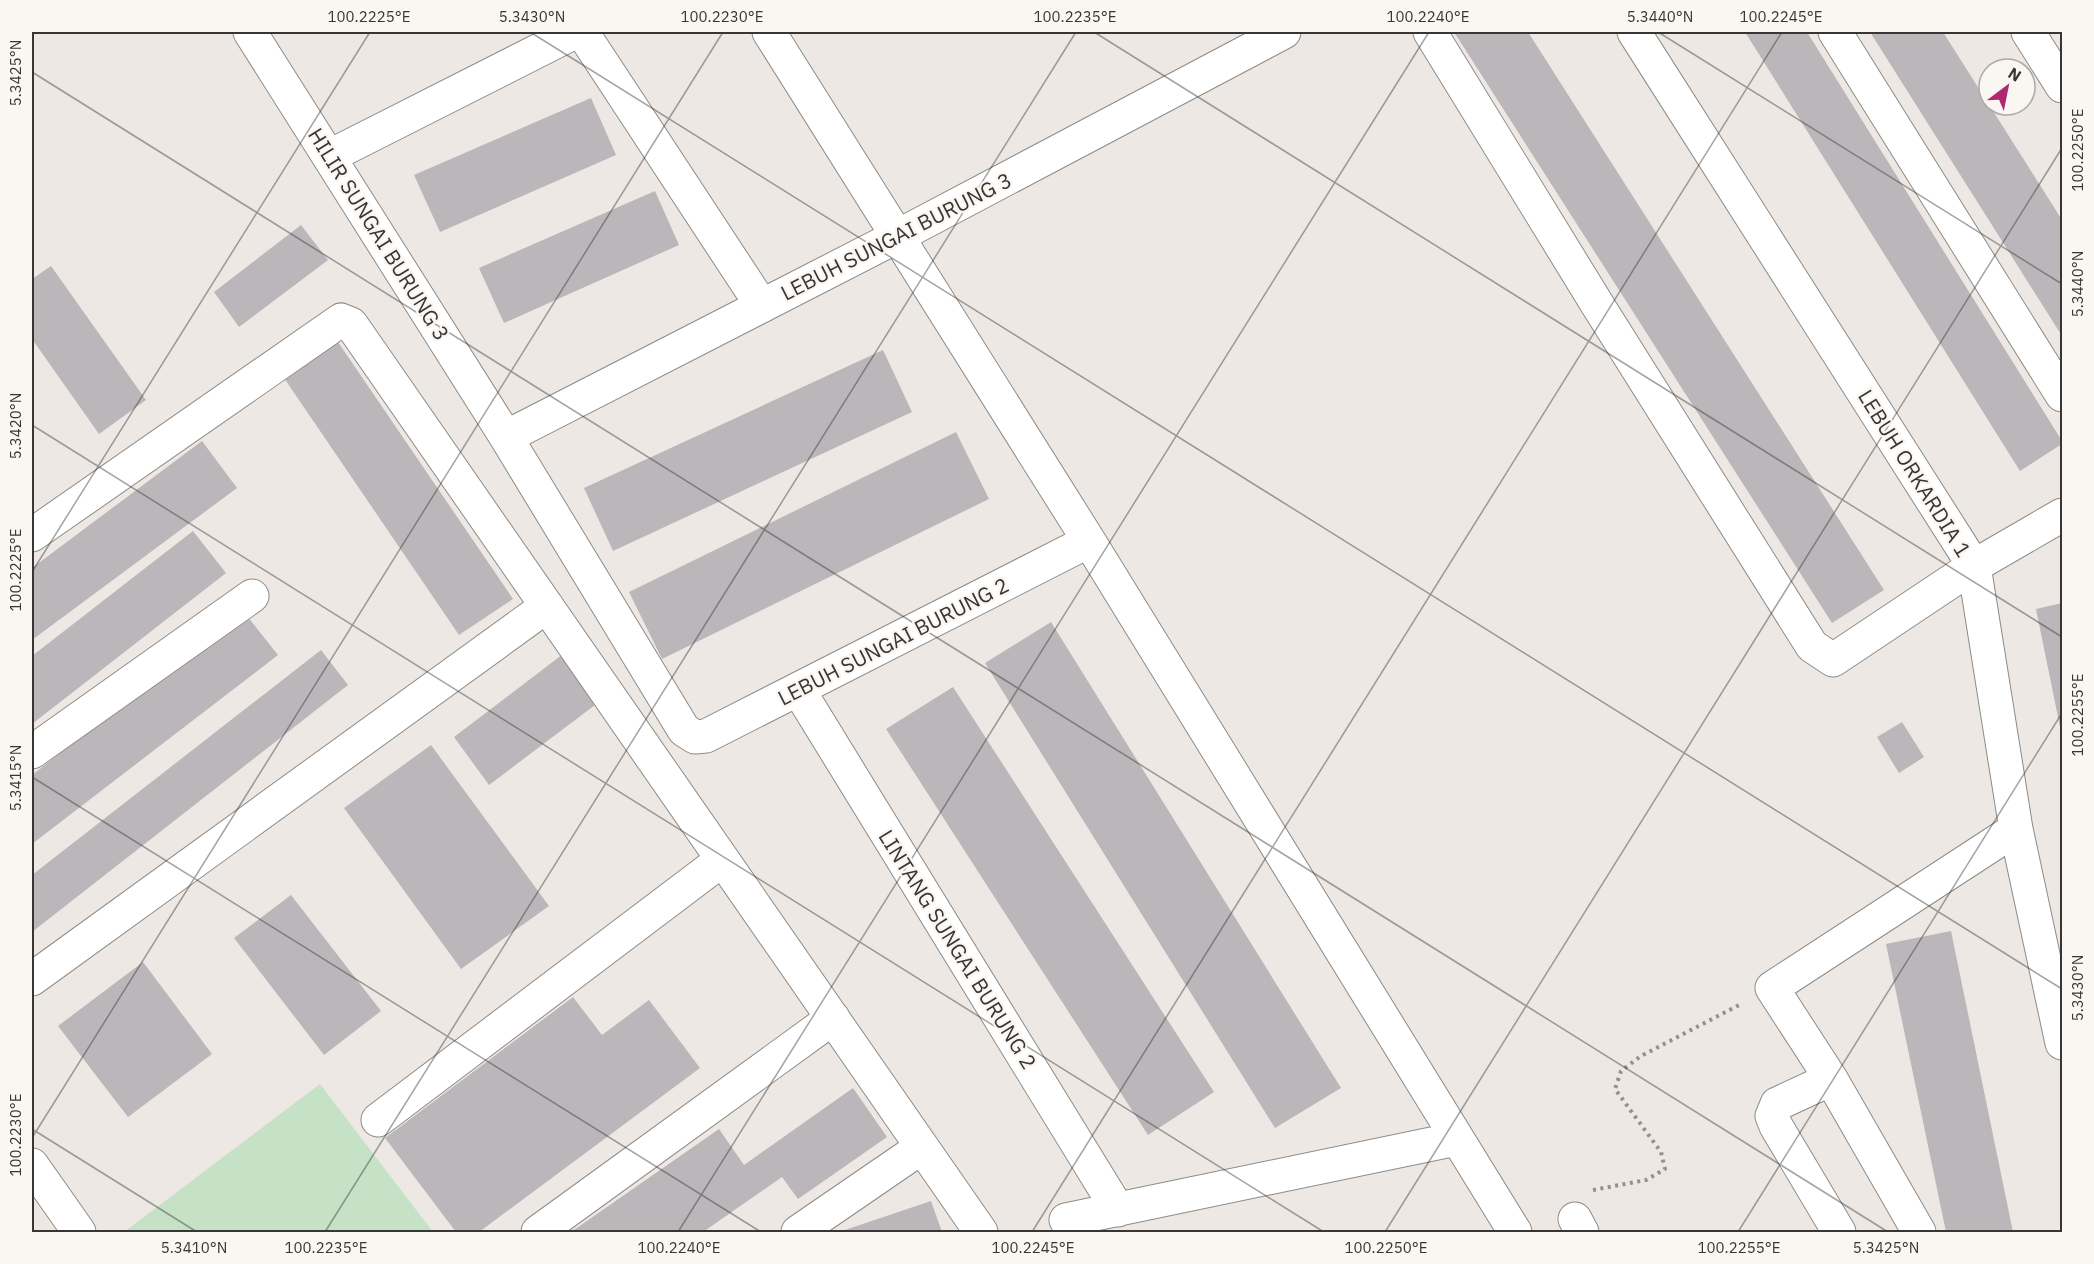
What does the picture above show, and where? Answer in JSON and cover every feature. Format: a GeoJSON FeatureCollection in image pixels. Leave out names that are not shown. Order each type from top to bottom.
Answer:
{"type":"FeatureCollection","features":[{"type":"Feature","properties":{"kind":"street","name":"HILIR SUNGAI BURUNG 3"},"geometry":{"type":"LineString","coordinates":[[250,32],[506,437],[684,729],[695,737]]}},
{"type":"Feature","properties":{"kind":"street"},"geometry":{"type":"LineString","coordinates":[[330,156],[574,32]]}},
{"type":"Feature","properties":{"kind":"street"},"geometry":{"type":"LineString","coordinates":[[582,32],[762,306]]}},
{"type":"Feature","properties":{"kind":"street"},"geometry":{"type":"LineString","coordinates":[[770,32],[1089,541],[1515,1233]]}},
{"type":"Feature","properties":{"kind":"street","name":"LEBUH SUNGAI BURUNG 3"},"geometry":{"type":"LineString","coordinates":[[506,437],[898,237],[1284,32]]}},
{"type":"Feature","properties":{"kind":"street"},"geometry":{"type":"LineString","coordinates":[[1430,32],[1597,304],[1812,646],[1833,660],[1974,566],[2062,515]]}},
{"type":"Feature","properties":{"kind":"street","name":"LEBUH ORKARDIA 1"},"geometry":{"type":"LineString","coordinates":[[1634,32],[1974,566],[2016,829],[2062,1043]]}},
{"type":"Feature","properties":{"kind":"street"},"geometry":{"type":"LineString","coordinates":[[1835,32],[2062,395]]}},
{"type":"Feature","properties":{"kind":"street"},"geometry":{"type":"LineString","coordinates":[[2028,32],[2062,86]]}},
{"type":"Feature","properties":{"kind":"street"},"geometry":{"type":"LineString","coordinates":[[32,536],[341,320],[351,324],[981,1233]]}},
{"type":"Feature","properties":{"kind":"street","name":"LEBUH SUNGAI BURUNG 2"},"geometry":{"type":"LineString","coordinates":[[695,737],[706,736],[1089,541]]}},
{"type":"Feature","properties":{"kind":"street"},"geometry":{"type":"LineString","coordinates":[[32,752],[252,596]]}},
{"type":"Feature","properties":{"kind":"street"},"geometry":{"type":"LineString","coordinates":[[32,979],[547,606]]}},
{"type":"Feature","properties":{"kind":"street","name":"LINTANG SUNGAI BURUNG 2"},"geometry":{"type":"LineString","coordinates":[[798,689],[1118,1210]]}},
{"type":"Feature","properties":{"kind":"street"},"geometry":{"type":"LineString","coordinates":[[1919,1233],[1831,1079],[1772,988],[2016,829]]}},
{"type":"Feature","properties":{"kind":"street"},"geometry":{"type":"LineString","coordinates":[[378,1120],[722,860]]}},
{"type":"Feature","properties":{"kind":"street"},"geometry":{"type":"LineString","coordinates":[[538,1233],[833,1018]]}},
{"type":"Feature","properties":{"kind":"street"},"geometry":{"type":"LineString","coordinates":[[1831,1079],[1777,1104],[1772,1116],[1839,1233]]}},
{"type":"Feature","properties":{"kind":"street"},"geometry":{"type":"LineString","coordinates":[[1066,1220],[1456,1139]]}},
{"type":"Feature","properties":{"kind":"street"},"geometry":{"type":"LineString","coordinates":[[798,1233],[922,1147]]}},
{"type":"Feature","properties":{"kind":"street"},"geometry":{"type":"LineString","coordinates":[[32,1165],[80,1233]]}},
{"type":"Feature","properties":{"kind":"path"},"geometry":{"type":"LineString","coordinates":[[1578,1226],[1572,1204],[1578,1193],[1646,1180],[1665,1169],[1661,1152],[1615,1089],[1621,1071],[1641,1056],[1772,988]]}},
{"type":"Feature","properties":{"kind":"green space"},"geometry":{"type":"Polygon","coordinates":[[[320,1084],[433,1232],[124,1232],[320,1084]]]}},
{"type":"Feature","properties":{"kind":"building"},"geometry":{"type":"Polygon","coordinates":[[[1454,32],[1528,32],[1884,590],[1832,623],[1454,32]]]}},
{"type":"Feature","properties":{"kind":"building"},"geometry":{"type":"Polygon","coordinates":[[[1745,32],[1807,32],[2062,444],[2020,471],[1745,32]]]}},
{"type":"Feature","properties":{"kind":"building"},"geometry":{"type":"Polygon","coordinates":[[[1870,32],[1943,32],[1977,86],[1977,117],[1997,117],[2062,220],[2062,336],[1870,32]]]}},
{"type":"Feature","properties":{"kind":"building"},"geometry":{"type":"Polygon","coordinates":[[[591,98],[616,155],[440,232],[414,175],[591,98]]]}},
{"type":"Feature","properties":{"kind":"building"},"geometry":{"type":"Polygon","coordinates":[[[655,191],[679,245],[504,323],[479,268],[655,191]]]}},
{"type":"Feature","properties":{"kind":"building"},"geometry":{"type":"Polygon","coordinates":[[[301,225],[328,260],[239,327],[214,292],[301,225]]]}},
{"type":"Feature","properties":{"kind":"building"},"geometry":{"type":"Polygon","coordinates":[[[51,266],[146,400],[99,434],[32,339],[32,279],[51,266]]]}},
{"type":"Feature","properties":{"kind":"building"},"geometry":{"type":"Polygon","coordinates":[[[338,342],[513,599],[459,635],[284,378],[338,342]]]}},
{"type":"Feature","properties":{"kind":"building"},"geometry":{"type":"Polygon","coordinates":[[[883,350],[912,412],[613,551],[584,488],[883,350]]]}},
{"type":"Feature","properties":{"kind":"building"},"geometry":{"type":"Polygon","coordinates":[[[956,432],[989,499],[662,659],[629,592],[956,432]]]}},
{"type":"Feature","properties":{"kind":"building"},"geometry":{"type":"Polygon","coordinates":[[[202,441],[237,488],[32,640],[32,568],[202,441]]]}},
{"type":"Feature","properties":{"kind":"building"},"geometry":{"type":"Polygon","coordinates":[[[193,531],[226,573],[32,724],[32,656],[193,531]]]}},
{"type":"Feature","properties":{"kind":"building"},"geometry":{"type":"Polygon","coordinates":[[[2062,603],[2062,732],[2061,732],[2036,609],[2062,603]]]}},
{"type":"Feature","properties":{"kind":"building"},"geometry":{"type":"Polygon","coordinates":[[[244,612],[278,655],[32,844],[32,775],[244,612]]]}},
{"type":"Feature","properties":{"kind":"building"},"geometry":{"type":"Polygon","coordinates":[[[1051,622],[1341,1088],[1275,1128],[985,663],[1051,622]]]}},
{"type":"Feature","properties":{"kind":"building"},"geometry":{"type":"Polygon","coordinates":[[[321,650],[348,685],[32,932],[32,875],[321,650]]]}},
{"type":"Feature","properties":{"kind":"building"},"geometry":{"type":"Polygon","coordinates":[[[567,651],[603,699],[489,785],[454,737],[567,651]]]}},
{"type":"Feature","properties":{"kind":"building"},"geometry":{"type":"Polygon","coordinates":[[[953,687],[1214,1092],[1148,1135],[886,729],[953,687]]]}},
{"type":"Feature","properties":{"kind":"building"},"geometry":{"type":"Polygon","coordinates":[[[1902,722],[1924,757],[1899,773],[1877,737],[1902,722]]]}},
{"type":"Feature","properties":{"kind":"building"},"geometry":{"type":"Polygon","coordinates":[[[431,745],[549,906],[461,969],[344,808],[431,745]]]}},
{"type":"Feature","properties":{"kind":"building"},"geometry":{"type":"Polygon","coordinates":[[[291,895],[381,1011],[324,1055],[234,938],[291,895]]]}},
{"type":"Feature","properties":{"kind":"building"},"geometry":{"type":"Polygon","coordinates":[[[1951,931],[2013,1232],[1946,1232],[1886,944],[1951,931]]]}},
{"type":"Feature","properties":{"kind":"building"},"geometry":{"type":"Polygon","coordinates":[[[143,962],[212,1054],[128,1117],[58,1026],[143,962]]]}},
{"type":"Feature","properties":{"kind":"building"},"geometry":{"type":"Polygon","coordinates":[[[573,997],[602,1035],[649,1000],[700,1068],[479,1232],[456,1232],[385,1138],[573,997]]]}},
{"type":"Feature","properties":{"kind":"building"},"geometry":{"type":"Polygon","coordinates":[[[853,1088],[887,1137],[798,1199],[782,1177],[703,1232],[571,1232],[719,1129],[744,1165],[853,1088]]]}},
{"type":"Feature","properties":{"kind":"building"},"geometry":{"type":"Polygon","coordinates":[[[931,1201],[942,1232],[839,1232],[931,1201]]]}}]}
